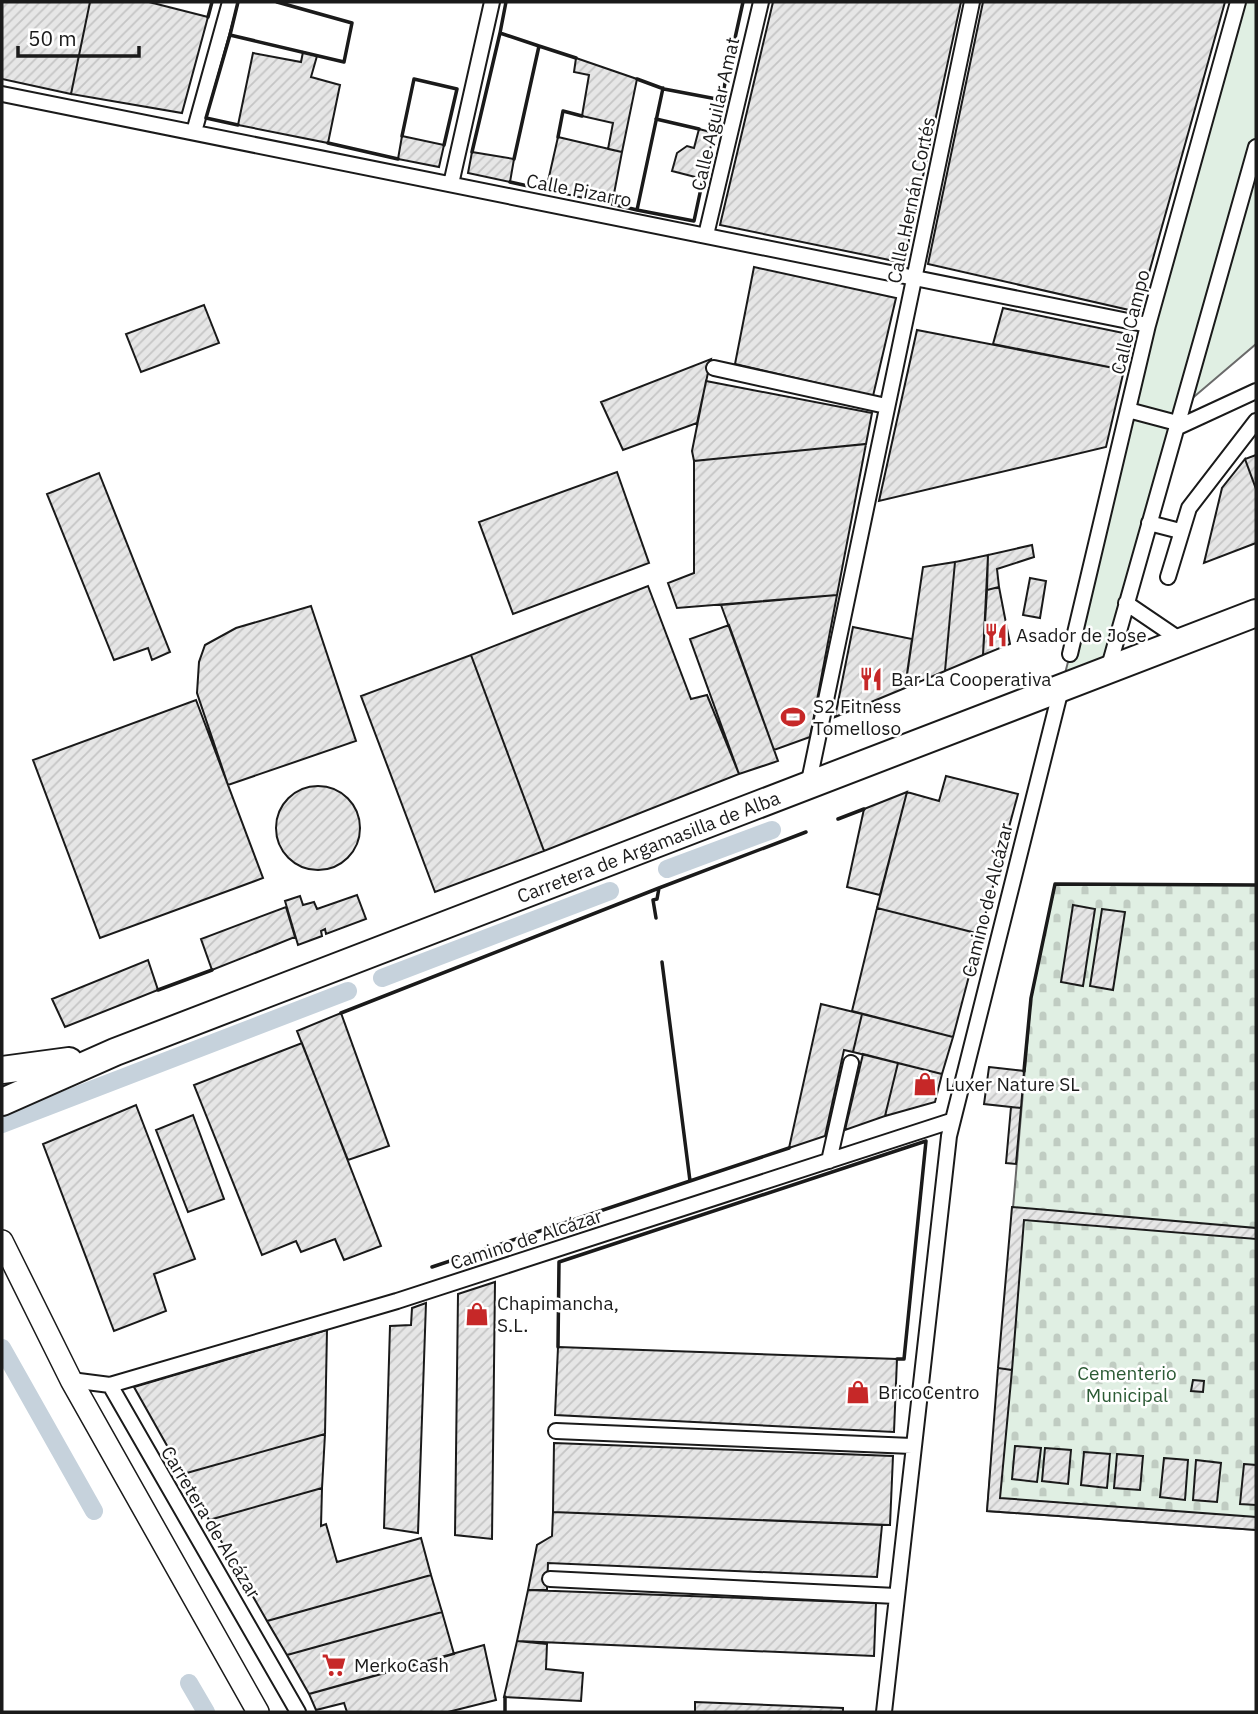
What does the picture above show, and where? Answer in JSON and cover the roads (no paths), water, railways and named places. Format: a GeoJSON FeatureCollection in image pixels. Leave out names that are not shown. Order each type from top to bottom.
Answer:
{"type":"FeatureCollection","features":[{"type":"Feature","properties":{"kind":"highway","name":"Carretera de Argamasilla de Alba"},"geometry":{"type":"LineString","coordinates":[[116,1052],[1256,613]]}},
{"type":"Feature","properties":{"kind":"highway"},"geometry":{"type":"LineString","coordinates":[[2,1070],[116,1052]]}},
{"type":"Feature","properties":{"kind":"highway"},"geometry":{"type":"LineString","coordinates":[[2,1102],[116,1052]]}},
{"type":"Feature","properties":{"kind":"main road"},"geometry":{"type":"LineString","coordinates":[[2,1241],[71,1380],[258,1712]]}},
{"type":"Feature","properties":{"kind":"main road"},"geometry":{"type":"LineString","coordinates":[[2,1261],[29,1299]]}},
{"type":"Feature","properties":{"kind":"street"},"geometry":{"type":"LineString","coordinates":[[194,132],[230,2]]}},
{"type":"Feature","properties":{"kind":"street"},"geometry":{"type":"LineString","coordinates":[[451,184],[492,2]]}},
{"type":"Feature","properties":{"kind":"street","name":"Calle Aguilar Amat"},"geometry":{"type":"LineString","coordinates":[[706,235],[761,2]]}},
{"type":"Feature","properties":{"kind":"street","name":"Calle Hernán Cortés"},"geometry":{"type":"LineString","coordinates":[[808,786],[972,2]]}},
{"type":"Feature","properties":{"kind":"street","name":"Calle Campo"},"geometry":{"type":"LineString","coordinates":[[1070,654],[1148,325],[1238,2]]}},
{"type":"Feature","properties":{"kind":"street","name":"Calle Pizarro"},"geometry":{"type":"LineString","coordinates":[[2,94],[1148,325]]}},
{"type":"Feature","properties":{"kind":"street"},"geometry":{"type":"LineString","coordinates":[[1108,670],[1256,147]]}},
{"type":"Feature","properties":{"kind":"street"},"geometry":{"type":"LineString","coordinates":[[715,368],[887,406]]}},
{"type":"Feature","properties":{"kind":"street"},"geometry":{"type":"LineString","coordinates":[[1128,410],[1176,425],[1256,391]]}},
{"type":"Feature","properties":{"kind":"street"},"geometry":{"type":"LineString","coordinates":[[1168,578],[1189,508],[1256,421]]}},
{"type":"Feature","properties":{"kind":"street"},"geometry":{"type":"LineString","coordinates":[[1149,523],[1180,531]]}},
{"type":"Feature","properties":{"kind":"street"},"geometry":{"type":"LineString","coordinates":[[1126,603],[1182,641]]}},
{"type":"Feature","properties":{"kind":"street","name":"Camino de Alcázar"},"geometry":{"type":"LineString","coordinates":[[884,1712],[912,1446],[951,1121],[1061,689]]}},
{"type":"Feature","properties":{"kind":"street"},"geometry":{"type":"LineString","coordinates":[[830,1161],[851,1063]]}},
{"type":"Feature","properties":{"kind":"street","name":"Camino de Alcázar"},"geometry":{"type":"LineString","coordinates":[[110,1385],[397,1301],[951,1121]]}},
{"type":"Feature","properties":{"kind":"street"},"geometry":{"type":"LineString","coordinates":[[71,1380],[110,1385]]}},
{"type":"Feature","properties":{"kind":"street","name":"Carretera de Alcázar"},"geometry":{"type":"LineString","coordinates":[[110,1385],[298,1712]]}},
{"type":"Feature","properties":{"kind":"street"},"geometry":{"type":"LineString","coordinates":[[555,1431],[912,1446]]}},
{"type":"Feature","properties":{"kind":"street"},"geometry":{"type":"LineString","coordinates":[[550,1579],[896,1596]]}},
{"type":"Feature","properties":{"kind":"waterway"},"geometry":{"type":"LineString","coordinates":[[667,869],[772,830]]}},
{"type":"Feature","properties":{"kind":"waterway"},"geometry":{"type":"LineString","coordinates":[[382,978],[610,891]]}},
{"type":"Feature","properties":{"kind":"waterway"},"geometry":{"type":"LineString","coordinates":[[2,1124],[348,991]]}},
{"type":"Feature","properties":{"kind":"waterway"},"geometry":{"type":"LineString","coordinates":[[2,1348],[94,1511]]}},
{"type":"Feature","properties":{"kind":"waterway"},"geometry":{"type":"LineString","coordinates":[[189,1683],[206,1712]]}},
{"type":"Feature","properties":{"kind":"place","name":"Asador de Jose"},"geometry":{"type":"Point","coordinates":[996,635]}},
{"type":"Feature","properties":{"kind":"place","name":"Bar La Cooperativa"},"geometry":{"type":"Point","coordinates":[871,679]}},
{"type":"Feature","properties":{"kind":"place","name":"S2 Fitness Tomelloso"},"geometry":{"type":"Point","coordinates":[793,717]}},
{"type":"Feature","properties":{"kind":"place","name":"Luxer Nature SL"},"geometry":{"type":"Point","coordinates":[925,1084]}},
{"type":"Feature","properties":{"kind":"place","name":"Chapimancha, S.L."},"geometry":{"type":"Point","coordinates":[477,1314]}},
{"type":"Feature","properties":{"kind":"place","name":"BricoCentro"},"geometry":{"type":"Point","coordinates":[858,1392]}},
{"type":"Feature","properties":{"kind":"place","name":"MerkoCash"},"geometry":{"type":"Point","coordinates":[334,1665]}},
{"type":"Feature","properties":{"kind":"park label","name":"Cementerio Municipal"},"geometry":{"type":"Point","coordinates":[1127,1384]}}]}
